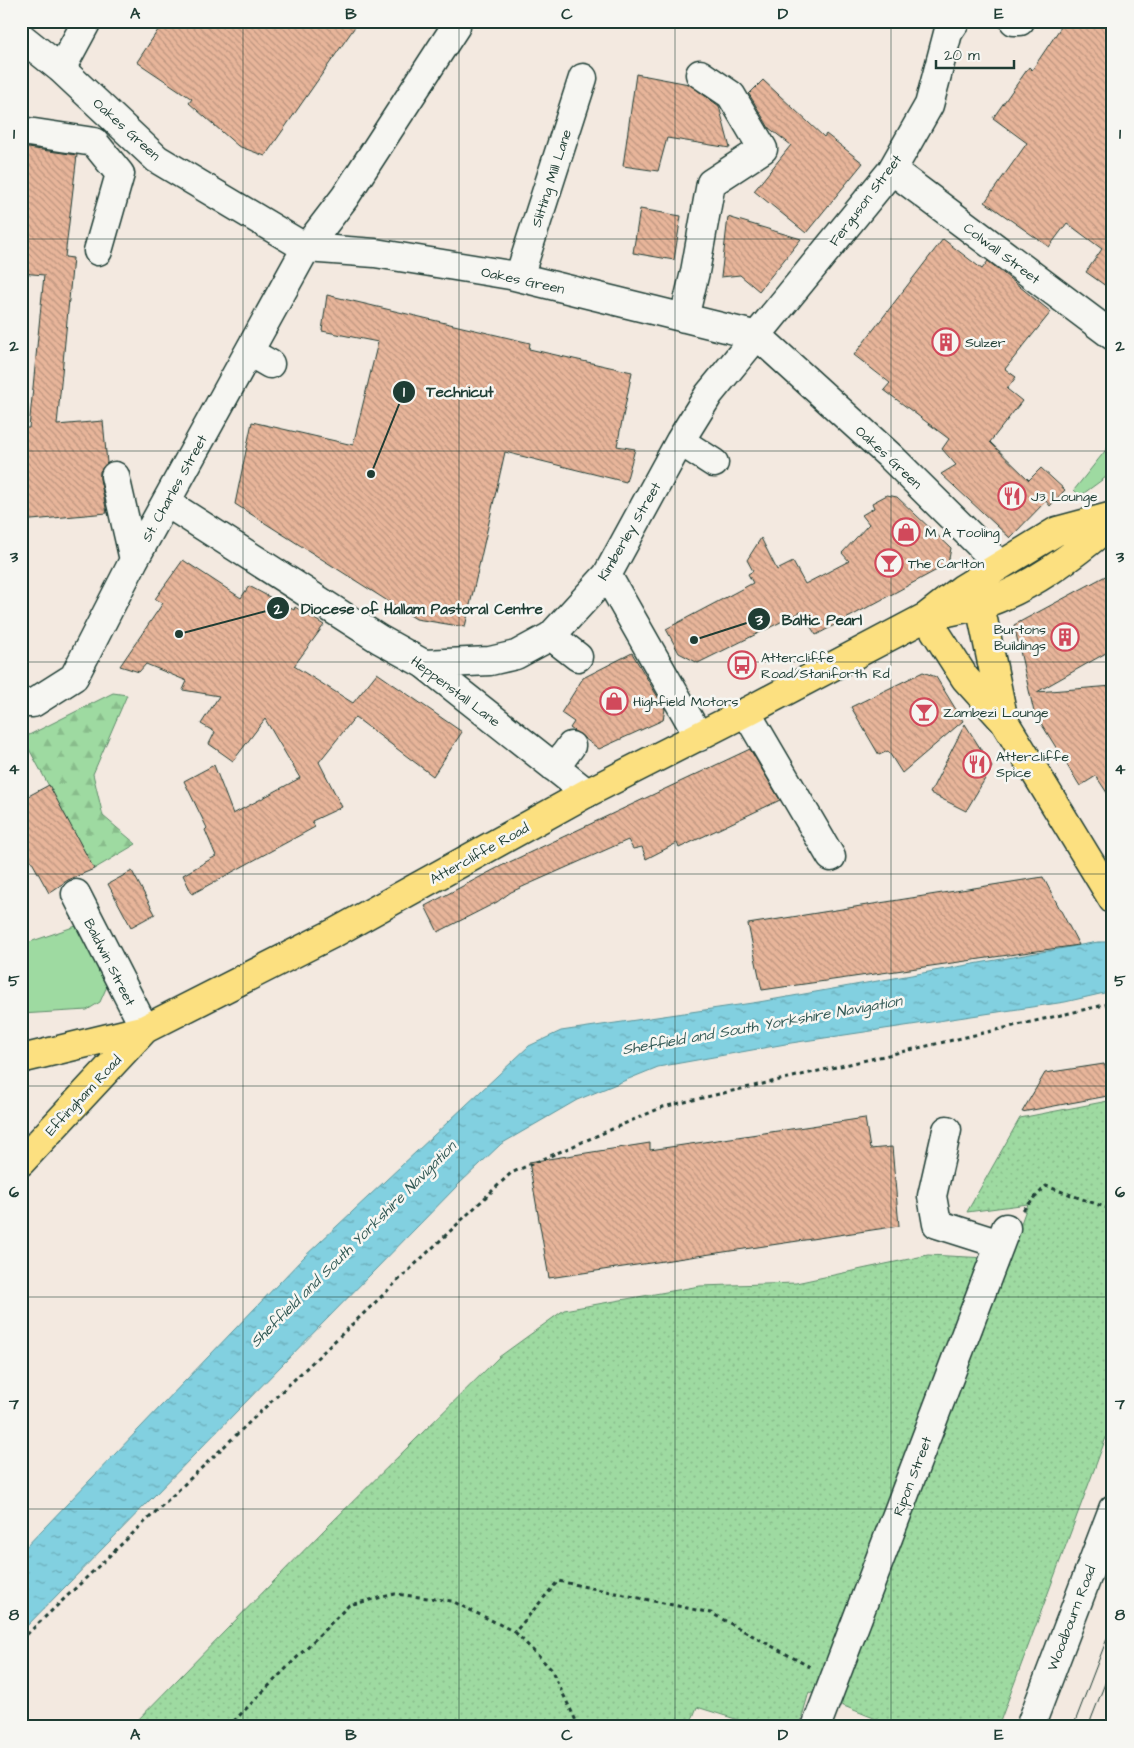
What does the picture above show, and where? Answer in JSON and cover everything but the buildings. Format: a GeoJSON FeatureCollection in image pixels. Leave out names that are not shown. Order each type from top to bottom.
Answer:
{"type":"FeatureCollection","features":[{"type":"Feature","properties":{"kind":"main road","name":"Attercliffe Road"},"geometry":{"type":"LineString","coordinates":[[971,597],[1000,565],[1057,531],[1113,516]]}},
{"type":"Feature","properties":{"kind":"main road","name":"Attercliffe Road"},"geometry":{"type":"LineString","coordinates":[[21,1059],[145,1029],[336,932],[586,793],[699,737],[926,617],[971,597],[1014,591],[1074,556],[1113,522]]}},
{"type":"Feature","properties":{"kind":"main road"},"geometry":{"type":"LineString","coordinates":[[971,597],[1004,721]]}},
{"type":"Feature","properties":{"kind":"main road"},"geometry":{"type":"LineString","coordinates":[[926,617],[966,678],[1004,721],[1113,900]]}},
{"type":"Feature","properties":{"kind":"main road","name":"Effingham Road"},"geometry":{"type":"LineString","coordinates":[[21,1162],[145,1029]]}},
{"type":"Feature","properties":{"kind":"street"},"geometry":{"type":"LineString","coordinates":[[62,69],[87,21]]}},
{"type":"Feature","properties":{"kind":"street","name":"Ferguson Street"},"geometry":{"type":"LineString","coordinates":[[758,336],[892,170],[929,105],[948,33],[956,21]]}},
{"type":"Feature","properties":{"kind":"street"},"geometry":{"type":"LineString","coordinates":[[1014,21],[1020,21]]}},
{"type":"Feature","properties":{"kind":"street","name":"St. Charles Street"},"geometry":{"type":"LineString","coordinates":[[21,703],[33,703],[74,677],[134,560],[167,503],[260,358],[306,248],[345,197],[456,26]]}},
{"type":"Feature","properties":{"kind":"street","name":"Oakes Green"},"geometry":{"type":"LineString","coordinates":[[21,37],[62,69],[157,159],[306,248],[375,253],[519,278],[758,336],[890,457],[1000,565]]}},
{"type":"Feature","properties":{"kind":"street"},"geometry":{"type":"LineString","coordinates":[[684,318],[695,272],[711,183],[763,149],[731,95],[700,74]]}},
{"type":"Feature","properties":{"kind":"street","name":"Slitting Mill Lane"},"geometry":{"type":"LineString","coordinates":[[519,278],[584,78]]}},
{"type":"Feature","properties":{"kind":"street"},"geometry":{"type":"LineString","coordinates":[[21,131],[94,142],[120,174],[98,251]]}},
{"type":"Feature","properties":{"kind":"street","name":"Colwall Street"},"geometry":{"type":"LineString","coordinates":[[892,170],[1081,324],[1113,336]]}},
{"type":"Feature","properties":{"kind":"street","name":"Kimberley Street"},"geometry":{"type":"LineString","coordinates":[[424,664],[490,661],[516,655],[551,636],[607,575],[680,441],[709,394],[758,336]]}},
{"type":"Feature","properties":{"kind":"street"},"geometry":{"type":"LineString","coordinates":[[680,441],[714,463]]}},
{"type":"Feature","properties":{"kind":"street"},"geometry":{"type":"LineString","coordinates":[[115,476],[134,560]]}},
{"type":"Feature","properties":{"kind":"street","name":"Heppenstall Lane"},"geometry":{"type":"LineString","coordinates":[[167,503],[379,639],[424,664],[586,793]]}},
{"type":"Feature","properties":{"kind":"street"},"geometry":{"type":"LineString","coordinates":[[607,575],[699,737]]}},
{"type":"Feature","properties":{"kind":"street"},"geometry":{"type":"LineString","coordinates":[[551,636],[578,657]]}},
{"type":"Feature","properties":{"kind":"street"},"geometry":{"type":"LineString","coordinates":[[746,712],[831,857]]}},
{"type":"Feature","properties":{"kind":"street"},"geometry":{"type":"LineString","coordinates":[[554,768],[571,746]]}},
{"type":"Feature","properties":{"kind":"street","name":"Baldwin Street"},"geometry":{"type":"LineString","coordinates":[[76,894],[145,1029]]}},
{"type":"Feature","properties":{"kind":"street"},"geometry":{"type":"LineString","coordinates":[[947,1130],[932,1196],[937,1224],[1003,1236]]}},
{"type":"Feature","properties":{"kind":"street","name":"Ripon Street"},"geometry":{"type":"LineString","coordinates":[[820,1726],[835,1677],[1003,1236]]}},
{"type":"Feature","properties":{"kind":"street","name":"Woodbourn Road"},"geometry":{"type":"LineString","coordinates":[[1030,1727],[1113,1509]]}},
{"type":"Feature","properties":{"kind":"path"},"geometry":{"type":"LineString","coordinates":[[21,1640],[511,1173],[663,1107],[1113,1003]]}},
{"type":"Feature","properties":{"kind":"path"},"geometry":{"type":"LineString","coordinates":[[1003,1236],[1046,1186],[1113,1210]]}},
{"type":"Feature","properties":{"kind":"path"},"geometry":{"type":"LineString","coordinates":[[515,1632],[558,1581],[711,1614],[802,1664],[835,1677]]}},
{"type":"Feature","properties":{"kind":"path"},"geometry":{"type":"LineString","coordinates":[[228,1727],[349,1605],[395,1594],[452,1601],[515,1632],[551,1669],[579,1727]]}},
{"type":"Feature","properties":{"kind":"green space"},"geometry":{"type":"Polygon","coordinates":[[[1113,441],[1113,472],[1080,496],[1074,490],[1113,441]]]}},
{"type":"Feature","properties":{"kind":"green space"},"geometry":{"type":"Polygon","coordinates":[[[113,693],[127,695],[93,774],[103,816],[136,844],[94,869],[23,738],[113,693]]]}},
{"type":"Feature","properties":{"kind":"green space"},"geometry":{"type":"Polygon","coordinates":[[[79,925],[108,984],[100,1002],[87,1010],[21,1014],[21,945],[79,925]]]}},
{"type":"Feature","properties":{"kind":"green space"},"geometry":{"type":"Polygon","coordinates":[[[1113,1100],[1113,1419],[998,1727],[896,1727],[809,1692],[799,1727],[761,1727],[697,1707],[689,1727],[131,1727],[325,1529],[499,1357],[564,1310],[700,1286],[796,1283],[928,1255],[1008,1259],[1028,1204],[967,1212],[1020,1118],[1113,1100]]]}},
{"type":"Feature","properties":{"kind":"water","name":"Sheffield and South Yorkshire Navigation"},"geometry":{"type":"Polygon","coordinates":[[[1098,942],[1113,942],[1113,991],[1065,1002],[791,1043],[658,1067],[577,1100],[501,1144],[459,1184],[21,1632],[21,1552],[304,1257],[529,1046],[561,1031],[759,1002],[1098,942]]]}},
{"type":"Feature","properties":{"kind":"tram line"},"geometry":{"type":"LineString","coordinates":[[1073,1727],[1113,1623]]}},
{"type":"Feature","properties":{"kind":"tram line"},"geometry":{"type":"LineString","coordinates":[[1088,1727],[1113,1663]]}},
{"type":"Feature","properties":{"kind":"place","name":"Sulzer"},"geometry":{"type":"Point","coordinates":[946,342]}},
{"type":"Feature","properties":{"kind":"place","name":"Technicut"},"geometry":{"type":"Point","coordinates":[371,474]}},
{"type":"Feature","properties":{"kind":"place","name":"J3 Lounge"},"geometry":{"type":"Point","coordinates":[1012,496]}},
{"type":"Feature","properties":{"kind":"place","name":"M A Tooling"},"geometry":{"type":"Point","coordinates":[906,532]}},
{"type":"Feature","properties":{"kind":"place","name":"The Carlton"},"geometry":{"type":"Point","coordinates":[889,563]}},
{"type":"Feature","properties":{"kind":"place","name":"Diocese of Hallam Pastoral Centre"},"geometry":{"type":"Point","coordinates":[179,634]}},
{"type":"Feature","properties":{"kind":"place","name":"Burtons Buildings"},"geometry":{"type":"Point","coordinates":[1065,637]}},
{"type":"Feature","properties":{"kind":"place","name":"Baltic Pearl"},"geometry":{"type":"Point","coordinates":[694,640]}},
{"type":"Feature","properties":{"kind":"place","name":"Attercliffe Road/Staniforth Rd"},"geometry":{"type":"Point","coordinates":[742,665]}},
{"type":"Feature","properties":{"kind":"place","name":"Highfield Motors"},"geometry":{"type":"Point","coordinates":[614,701]}},
{"type":"Feature","properties":{"kind":"place","name":"Zambezi Lounge"},"geometry":{"type":"Point","coordinates":[924,712]}},
{"type":"Feature","properties":{"kind":"place","name":"Attercliffe Spice"},"geometry":{"type":"Point","coordinates":[977,764]}}]}
